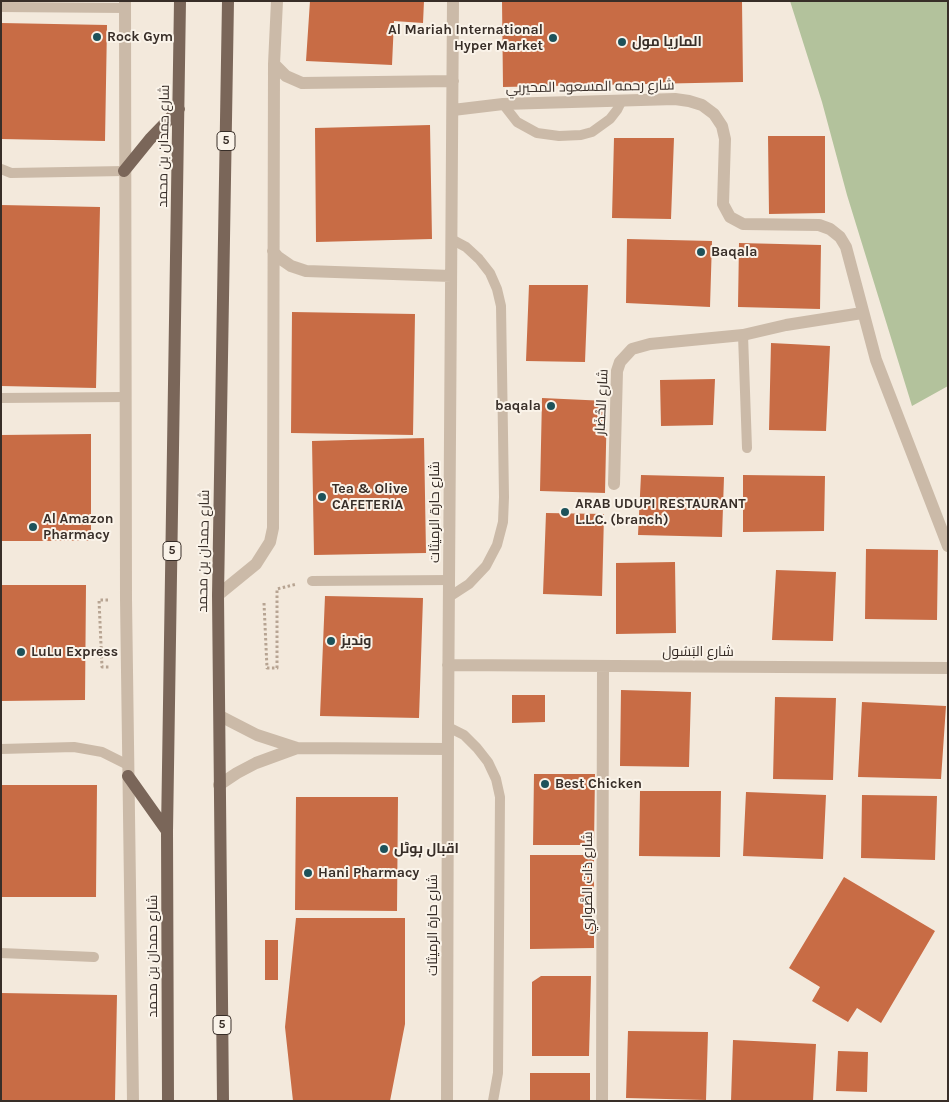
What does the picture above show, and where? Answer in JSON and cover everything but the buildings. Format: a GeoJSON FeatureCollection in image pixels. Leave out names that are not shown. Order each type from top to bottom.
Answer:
{"type":"FeatureCollection","features":[{"type":"Feature","properties":{"kind":"main road","name":"شارع حمدان بن محمد"},"geometry":{"type":"LineString","coordinates":[[223,1101],[218,596],[228,16],[230,1]]}},
{"type":"Feature","properties":{"kind":"main road","name":"شارع حمدان بن محمد"},"geometry":{"type":"LineString","coordinates":[[168,1101],[167,831],[179,5]]}},
{"type":"Feature","properties":{"kind":"main road"},"geometry":{"type":"LineString","coordinates":[[124,171],[179,108]]}},
{"type":"Feature","properties":{"kind":"main road"},"geometry":{"type":"LineString","coordinates":[[128,771],[167,831]]}},
{"type":"Feature","properties":{"kind":"street"},"geometry":{"type":"LineString","coordinates":[[218,596],[256,564],[270,542],[273,528],[274,64],[277,1]]}},
{"type":"Feature","properties":{"kind":"street","name":"شارع حارة الرميثات"},"geometry":{"type":"LineString","coordinates":[[447,1101],[453,1]]}},
{"type":"Feature","properties":{"kind":"street"},"geometry":{"type":"LineString","coordinates":[[125,5],[124,171],[128,771],[134,1101]]}},
{"type":"Feature","properties":{"kind":"street"},"geometry":{"type":"LineString","coordinates":[[274,64],[286,76],[302,83],[453,82]]}},
{"type":"Feature","properties":{"kind":"street","name":"شارع رحمه المسعود المحيربي"},"geometry":{"type":"LineString","coordinates":[[453,110],[503,104],[675,99],[702,105],[714,114],[722,126],[725,139],[723,204],[730,217],[743,224],[819,225],[830,229],[840,237],[846,247],[876,360],[948,546]]}},
{"type":"Feature","properties":{"kind":"street"},"geometry":{"type":"LineString","coordinates":[[274,251],[284,262],[306,271],[451,276]]}},
{"type":"Feature","properties":{"kind":"street","name":"شارع الحْضَار"},"geometry":{"type":"LineString","coordinates":[[614,484],[616,371],[625,355],[632,349],[641,346],[742,335],[786,325],[862,313]]}},
{"type":"Feature","properties":{"kind":"street","name":"شارع البَسُول"},"geometry":{"type":"LineString","coordinates":[[448,665],[948,668]]}},
{"type":"Feature","properties":{"kind":"street","name":"شارع ذات الصَّواري"},"geometry":{"type":"LineString","coordinates":[[602,1101],[603,666]]}},
{"type":"Feature","properties":{"kind":"street"},"geometry":{"type":"LineString","coordinates":[[220,716],[257,736],[297,748],[448,749]]}},
{"type":"Feature","properties":{"kind":"street"},"geometry":{"type":"LineString","coordinates":[[219,786],[237,773],[256,763],[297,748]]}},
{"type":"Feature","properties":{"kind":"lane"},"geometry":{"type":"LineString","coordinates":[[1,6],[125,5]]}},
{"type":"Feature","properties":{"kind":"lane"},"geometry":{"type":"LineString","coordinates":[[503,104],[517,122],[537,132],[559,136],[581,135],[592,132],[610,119],[622,100]]}},
{"type":"Feature","properties":{"kind":"lane"},"geometry":{"type":"LineString","coordinates":[[1,169],[12,172],[124,171]]}},
{"type":"Feature","properties":{"kind":"lane"},"geometry":{"type":"LineString","coordinates":[[449,597],[469,584],[486,566],[497,545],[503,522],[504,497],[501,306],[497,289],[490,273],[466,247],[451,239]]}},
{"type":"Feature","properties":{"kind":"lane"},"geometry":{"type":"LineString","coordinates":[[742,335],[747,448]]}},
{"type":"Feature","properties":{"kind":"lane"},"geometry":{"type":"LineString","coordinates":[[1,398],[126,397]]}},
{"type":"Feature","properties":{"kind":"lane"},"geometry":{"type":"LineString","coordinates":[[312,581],[450,580]]}},
{"type":"Feature","properties":{"kind":"lane"},"geometry":{"type":"LineString","coordinates":[[448,727],[464,736],[478,748],[488,762],[496,779],[500,797],[498,1073],[493,1101]]}},
{"type":"Feature","properties":{"kind":"lane"},"geometry":{"type":"LineString","coordinates":[[1,749],[74,747],[102,752],[128,771]]}},
{"type":"Feature","properties":{"kind":"lane"},"geometry":{"type":"LineString","coordinates":[[1,954],[94,957]]}},
{"type":"Feature","properties":{"kind":"path"},"geometry":{"type":"LineString","coordinates":[[264,603],[267,668],[278,668],[277,589]]}},
{"type":"Feature","properties":{"kind":"path"},"geometry":{"type":"LineString","coordinates":[[99,600],[102,667],[112,667]]}},
{"type":"Feature","properties":{"kind":"green space"},"geometry":{"type":"Polygon","coordinates":[[[790,1],[948,1],[948,386],[912,406],[847,195],[822,102],[790,1]]]}},
{"type":"Feature","properties":{"kind":"place","name":"Rock Gym"},"geometry":{"type":"Point","coordinates":[97,37]}},
{"type":"Feature","properties":{"kind":"place","name":"Al Mariah International Hyper Market"},"geometry":{"type":"Point","coordinates":[553,38]}},
{"type":"Feature","properties":{"kind":"place","name":"الماريا مول"},"geometry":{"type":"Point","coordinates":[622,42]}},
{"type":"Feature","properties":{"kind":"place","name":"Baqala"},"geometry":{"type":"Point","coordinates":[701,252]}},
{"type":"Feature","properties":{"kind":"place","name":"baqala"},"geometry":{"type":"Point","coordinates":[551,406]}},
{"type":"Feature","properties":{"kind":"place","name":"Tea & Olive CAFETERIA"},"geometry":{"type":"Point","coordinates":[322,497]}},
{"type":"Feature","properties":{"kind":"place","name":"ARAB UDUPI RESTAURANT L.L.C. (branch)"},"geometry":{"type":"Point","coordinates":[565,512]}},
{"type":"Feature","properties":{"kind":"place","name":"Al Amazon Pharmacy"},"geometry":{"type":"Point","coordinates":[33,527]}},
{"type":"Feature","properties":{"kind":"place","name":"ونديز"},"geometry":{"type":"Point","coordinates":[331,641]}},
{"type":"Feature","properties":{"kind":"place","name":"LuLu Express"},"geometry":{"type":"Point","coordinates":[21,652]}},
{"type":"Feature","properties":{"kind":"place","name":"Best Chicken"},"geometry":{"type":"Point","coordinates":[545,784]}},
{"type":"Feature","properties":{"kind":"place","name":"اقبال ہوٹل"},"geometry":{"type":"Point","coordinates":[384,849]}},
{"type":"Feature","properties":{"kind":"place","name":"Hani Pharmacy"},"geometry":{"type":"Point","coordinates":[308,873]}}]}
